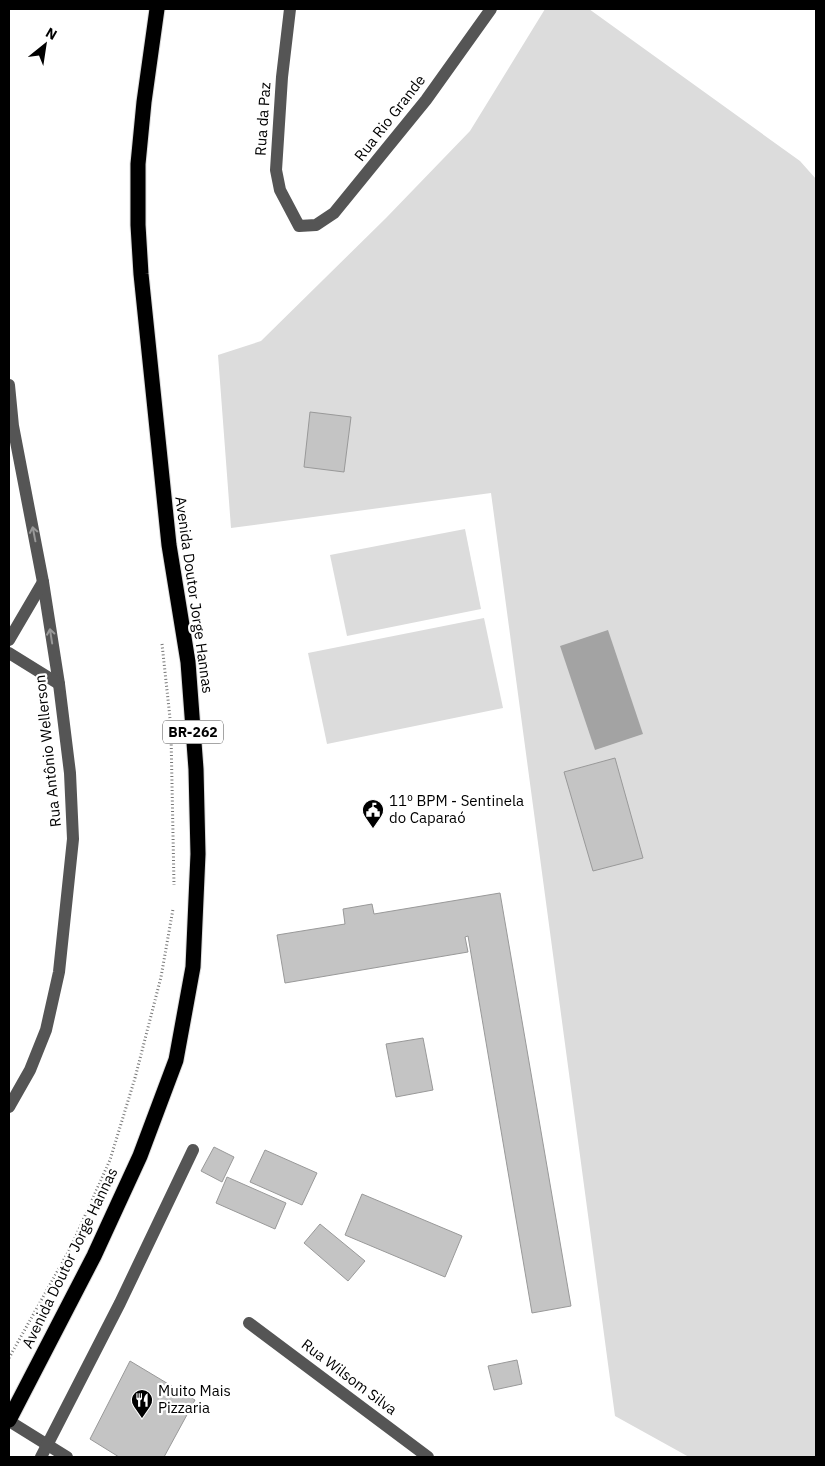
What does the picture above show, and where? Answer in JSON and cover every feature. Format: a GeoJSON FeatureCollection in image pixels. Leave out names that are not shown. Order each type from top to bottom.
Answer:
{"type":"FeatureCollection","features":[{"type":"Feature","properties":{"kind":"highway","name":"Avenida Doutor Jorge Hannas"},"geometry":{"type":"LineString","coordinates":[[9,1420],[94,1256],[140,1156],[176,1060],[193,967],[198,854],[196,769],[189,672],[166,526],[141,274],[138,225],[138,164],[142,119],[157,9]]}},
{"type":"Feature","properties":{"kind":"street","name":"Rua da Paz"},"geometry":{"type":"LineString","coordinates":[[290,9],[282,77],[276,170],[280,190],[299,226]]}},
{"type":"Feature","properties":{"kind":"street","name":"Rua Rio Grande"},"geometry":{"type":"LineString","coordinates":[[299,226],[316,225],[334,213],[426,100],[491,9]]}},
{"type":"Feature","properties":{"kind":"street","name":"Rua Antônio Wellerson"},"geometry":{"type":"LineString","coordinates":[[9,385],[13,426],[43,582],[59,684],[70,773],[73,839],[59,972],[46,1030],[30,1070],[9,1107]]}},
{"type":"Feature","properties":{"kind":"street"},"geometry":{"type":"LineString","coordinates":[[9,640],[43,582]]}},
{"type":"Feature","properties":{"kind":"street"},"geometry":{"type":"LineString","coordinates":[[9,653],[59,684]]}},
{"type":"Feature","properties":{"kind":"street"},"geometry":{"type":"LineString","coordinates":[[44,1452],[120,1303],[193,1150]]}},
{"type":"Feature","properties":{"kind":"street","name":"Rua Wilsom Silva"},"geometry":{"type":"LineString","coordinates":[[249,1323],[428,1457]]}},
{"type":"Feature","properties":{"kind":"street"},"geometry":{"type":"LineString","coordinates":[[9,1420],[44,1452],[67,1457]]}},
{"type":"Feature","properties":{"kind":"path"},"geometry":{"type":"LineString","coordinates":[[162,634],[170,720]]}},
{"type":"Feature","properties":{"kind":"path"},"geometry":{"type":"LineString","coordinates":[[171,729],[174,887]]}},
{"type":"Feature","properties":{"kind":"path"},"geometry":{"type":"LineString","coordinates":[[9,1358],[71,1247],[110,1160],[135,1078],[161,977],[174,905]]}},
{"type":"Feature","properties":{"kind":"shaded area"},"geometry":{"type":"Polygon","coordinates":[[[545,9],[589,9],[800,161],[816,179],[816,1457],[689,1457],[615,1416],[491,493],[231,528],[218,355],[261,341],[386,218],[470,131],[545,9]]]}},
{"type":"Feature","properties":{"kind":"shaded area"},"geometry":{"type":"Polygon","coordinates":[[[465,529],[481,609],[347,636],[330,555],[465,529]]]}},
{"type":"Feature","properties":{"kind":"shaded area"},"geometry":{"type":"Polygon","coordinates":[[[484,618],[503,708],[327,744],[308,653],[484,618]]]}},
{"type":"Feature","properties":{"kind":"shaded area"},"geometry":{"type":"Polygon","coordinates":[[[608,630],[643,734],[595,750],[560,646],[608,630]]]}},
{"type":"Feature","properties":{"kind":"building"},"geometry":{"type":"Polygon","coordinates":[[[310,412],[351,417],[344,472],[304,467],[310,412]]]}},
{"type":"Feature","properties":{"kind":"building"},"geometry":{"type":"Polygon","coordinates":[[[615,758],[643,858],[593,871],[564,772],[615,758]]]}},
{"type":"Feature","properties":{"kind":"building"},"geometry":{"type":"Polygon","coordinates":[[[500,893],[571,1306],[532,1313],[468,936],[465,937],[468,952],[285,983],[277,935],[345,924],[343,909],[372,904],[374,914],[500,893]]]}},
{"type":"Feature","properties":{"kind":"building"},"geometry":{"type":"Polygon","coordinates":[[[423,1038],[433,1090],[396,1097],[386,1044],[423,1038]]]}},
{"type":"Feature","properties":{"kind":"building"},"geometry":{"type":"Polygon","coordinates":[[[214,1147],[234,1157],[222,1182],[201,1171],[214,1147]]]}},
{"type":"Feature","properties":{"kind":"building"},"geometry":{"type":"Polygon","coordinates":[[[265,1150],[317,1173],[302,1205],[250,1182],[265,1150]]]}},
{"type":"Feature","properties":{"kind":"building"},"geometry":{"type":"Polygon","coordinates":[[[227,1177],[286,1203],[275,1229],[216,1203],[227,1177]]]}},
{"type":"Feature","properties":{"kind":"building"},"geometry":{"type":"Polygon","coordinates":[[[362,1194],[462,1236],[445,1277],[345,1235],[362,1194]]]}},
{"type":"Feature","properties":{"kind":"building"},"geometry":{"type":"Polygon","coordinates":[[[320,1224],[365,1261],[348,1281],[304,1243],[320,1224]]]}},
{"type":"Feature","properties":{"kind":"building"},"geometry":{"type":"Polygon","coordinates":[[[517,1360],[522,1384],[494,1390],[488,1366],[517,1360]]]}},
{"type":"Feature","properties":{"kind":"building","name":"Muito Mais Pizzaria"},"geometry":{"type":"Polygon","coordinates":[[[130,1361],[195,1400],[164,1457],[119,1457],[90,1439],[130,1361]]]}},
{"type":"Feature","properties":{"kind":"place","name":"11º BPM - Sentinela do Caparaó"},"geometry":{"type":"Point","coordinates":[373,829]}},
{"type":"Feature","properties":{"kind":"place","name":"Muito Mais Pizzaria"},"geometry":{"type":"Point","coordinates":[142,1419]}}]}
